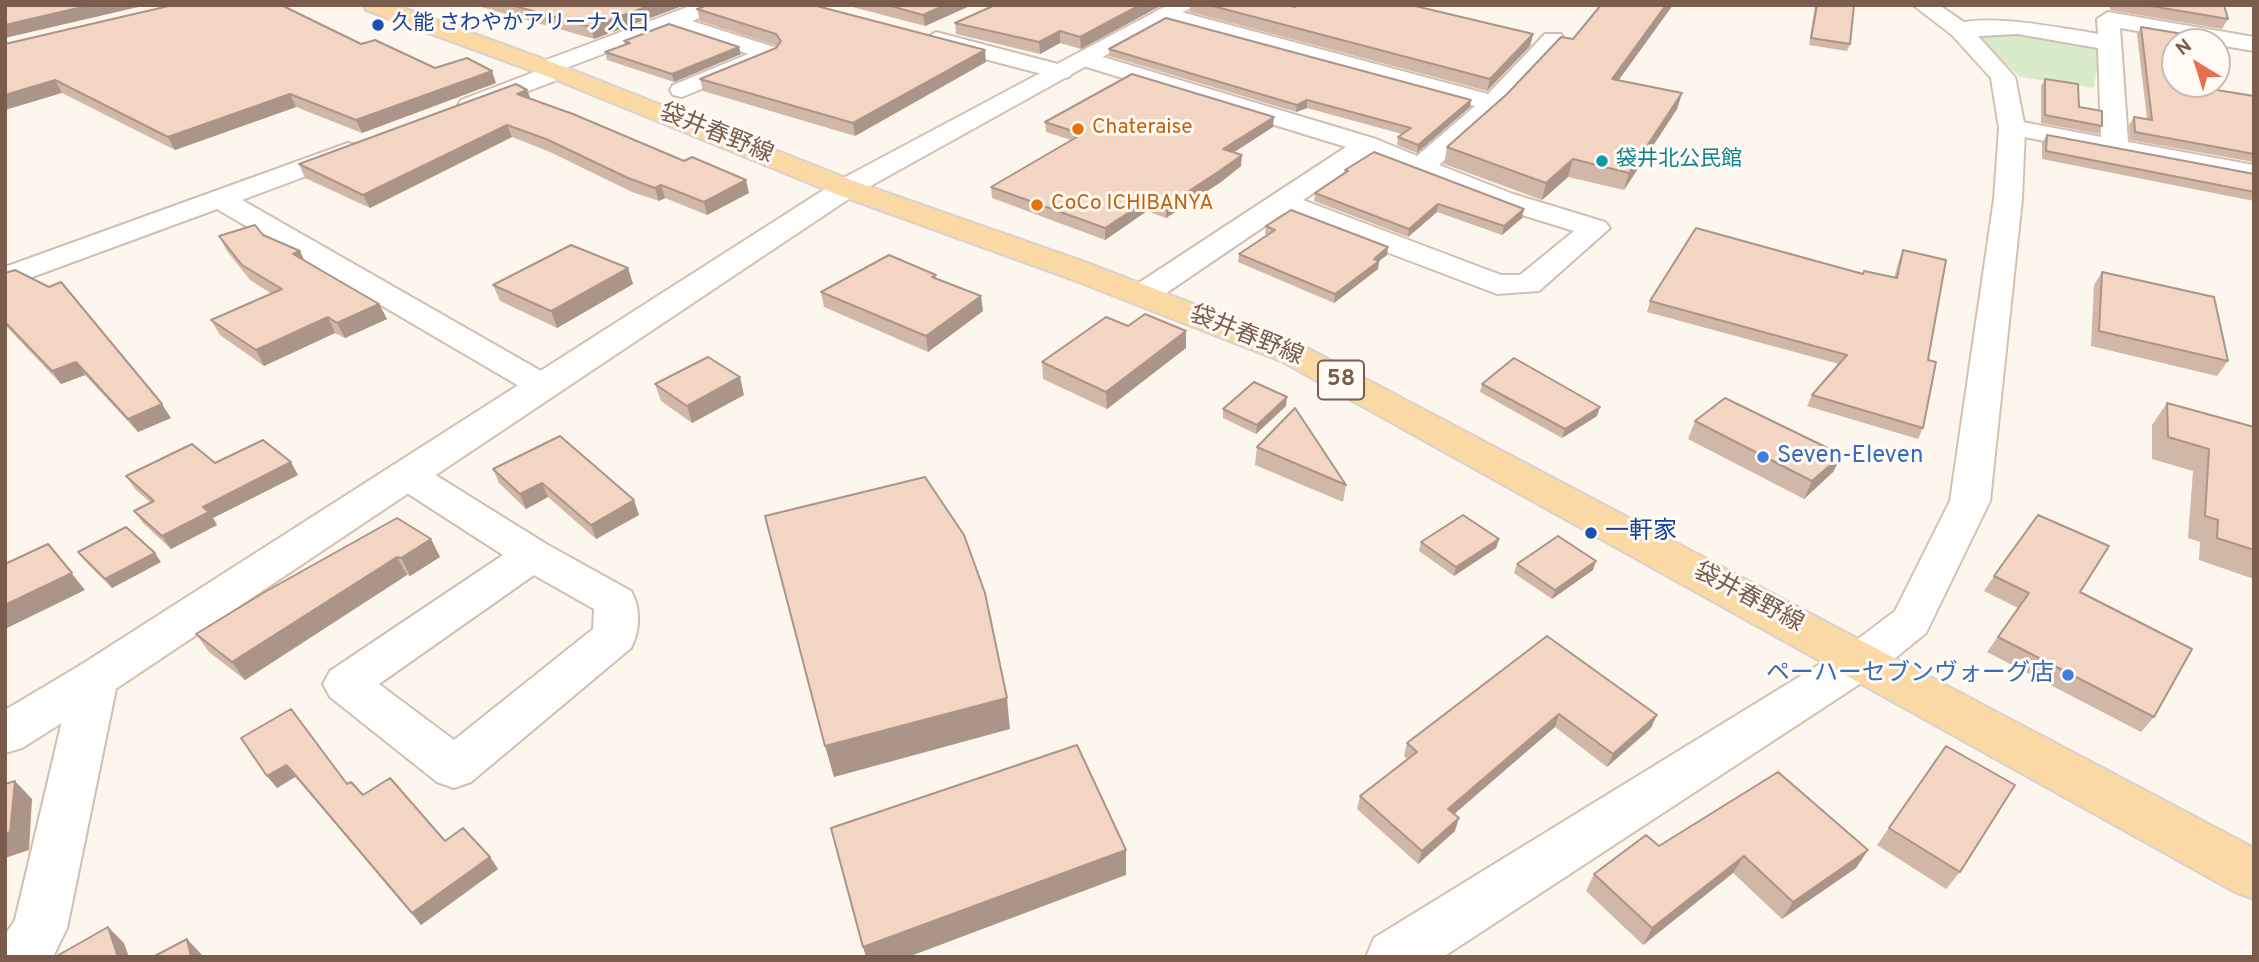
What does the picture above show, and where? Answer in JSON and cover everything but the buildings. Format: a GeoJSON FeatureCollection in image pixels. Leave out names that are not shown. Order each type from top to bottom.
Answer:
{"type":"FeatureCollection","features":[{"type":"Feature","properties":{"kind":"main road","name":"袋井春野線"},"geometry":{"type":"LineString","coordinates":[[374,5],[540,65],[846,188],[1142,295],[1295,355],[2254,875]]}},
{"type":"Feature","properties":{"kind":"street"},"geometry":{"type":"LineString","coordinates":[[440,116],[540,65],[667,13],[713,5]]}},
{"type":"Feature","properties":{"kind":"street"},"geometry":{"type":"LineString","coordinates":[[1394,957],[1861,660],[1911,622],[1970,501],[2008,199],[2012,128],[2003,77],[1960,30],[1924,5]]}},
{"type":"Feature","properties":{"kind":"street"},"geometry":{"type":"LineString","coordinates":[[5,734],[95,679],[846,188],[1176,10],[1493,103]]}},
{"type":"Feature","properties":{"kind":"street"},"geometry":{"type":"LineString","coordinates":[[540,65],[667,13],[769,53],[682,90]]}},
{"type":"Feature","properties":{"kind":"street"},"geometry":{"type":"LineString","coordinates":[[2115,148],[2108,19],[2254,44]]}},
{"type":"Feature","properties":{"kind":"street"},"geometry":{"type":"LineString","coordinates":[[961,21],[919,35],[1061,72]]}},
{"type":"Feature","properties":{"kind":"street"},"geometry":{"type":"LineString","coordinates":[[1960,30],[2018,27],[2109,43]]}},
{"type":"Feature","properties":{"kind":"street"},"geometry":{"type":"LineString","coordinates":[[1420,167],[1493,103],[1553,39]]}},
{"type":"Feature","properties":{"kind":"street"},"geometry":{"type":"LineString","coordinates":[[1085,59],[1367,145],[1503,200],[1595,228],[1528,284],[1497,285],[1279,201]]}},
{"type":"Feature","properties":{"kind":"street"},"geometry":{"type":"LineString","coordinates":[[2012,128],[2254,173]]}},
{"type":"Feature","properties":{"kind":"street"},"geometry":{"type":"LineString","coordinates":[[5,278],[376,140]]}},
{"type":"Feature","properties":{"kind":"street"},"geometry":{"type":"LineString","coordinates":[[1142,295],[1279,201],[1367,145]]}},
{"type":"Feature","properties":{"kind":"street"},"geometry":{"type":"LineString","coordinates":[[220,200],[543,386]]}},
{"type":"Feature","properties":{"kind":"street"},"geometry":{"type":"LineString","coordinates":[[407,475],[533,555],[616,602],[615,636],[454,768],[346,684],[533,555]]}},
{"type":"Feature","properties":{"kind":"street"},"geometry":{"type":"LineString","coordinates":[[23,957],[40,928],[95,679]]}},
{"type":"Feature","properties":{"kind":"green space"},"geometry":{"type":"Polygon","coordinates":[[[2018,27],[2101,41],[2094,88],[2020,77],[1972,33],[2018,27]]]}},
{"type":"Feature","properties":{"kind":"place","name":"久能 さわやかアリーナ入口"},"geometry":{"type":"Point","coordinates":[378,25]}},
{"type":"Feature","properties":{"kind":"place","name":"Chateraise"},"geometry":{"type":"Point","coordinates":[1078,129]}},
{"type":"Feature","properties":{"kind":"place","name":"袋井北公民館"},"geometry":{"type":"Point","coordinates":[1602,161]}},
{"type":"Feature","properties":{"kind":"place","name":"CoCo ICHIBANYA"},"geometry":{"type":"Point","coordinates":[1037,205]}},
{"type":"Feature","properties":{"kind":"place","name":"Seven-Eleven"},"geometry":{"type":"Point","coordinates":[1763,457]}},
{"type":"Feature","properties":{"kind":"place","name":"一軒家"},"geometry":{"type":"Point","coordinates":[1591,533]}},
{"type":"Feature","properties":{"kind":"place","name":"ペーハーセブンヴォーグ店"},"geometry":{"type":"Point","coordinates":[2068,675]}}]}
